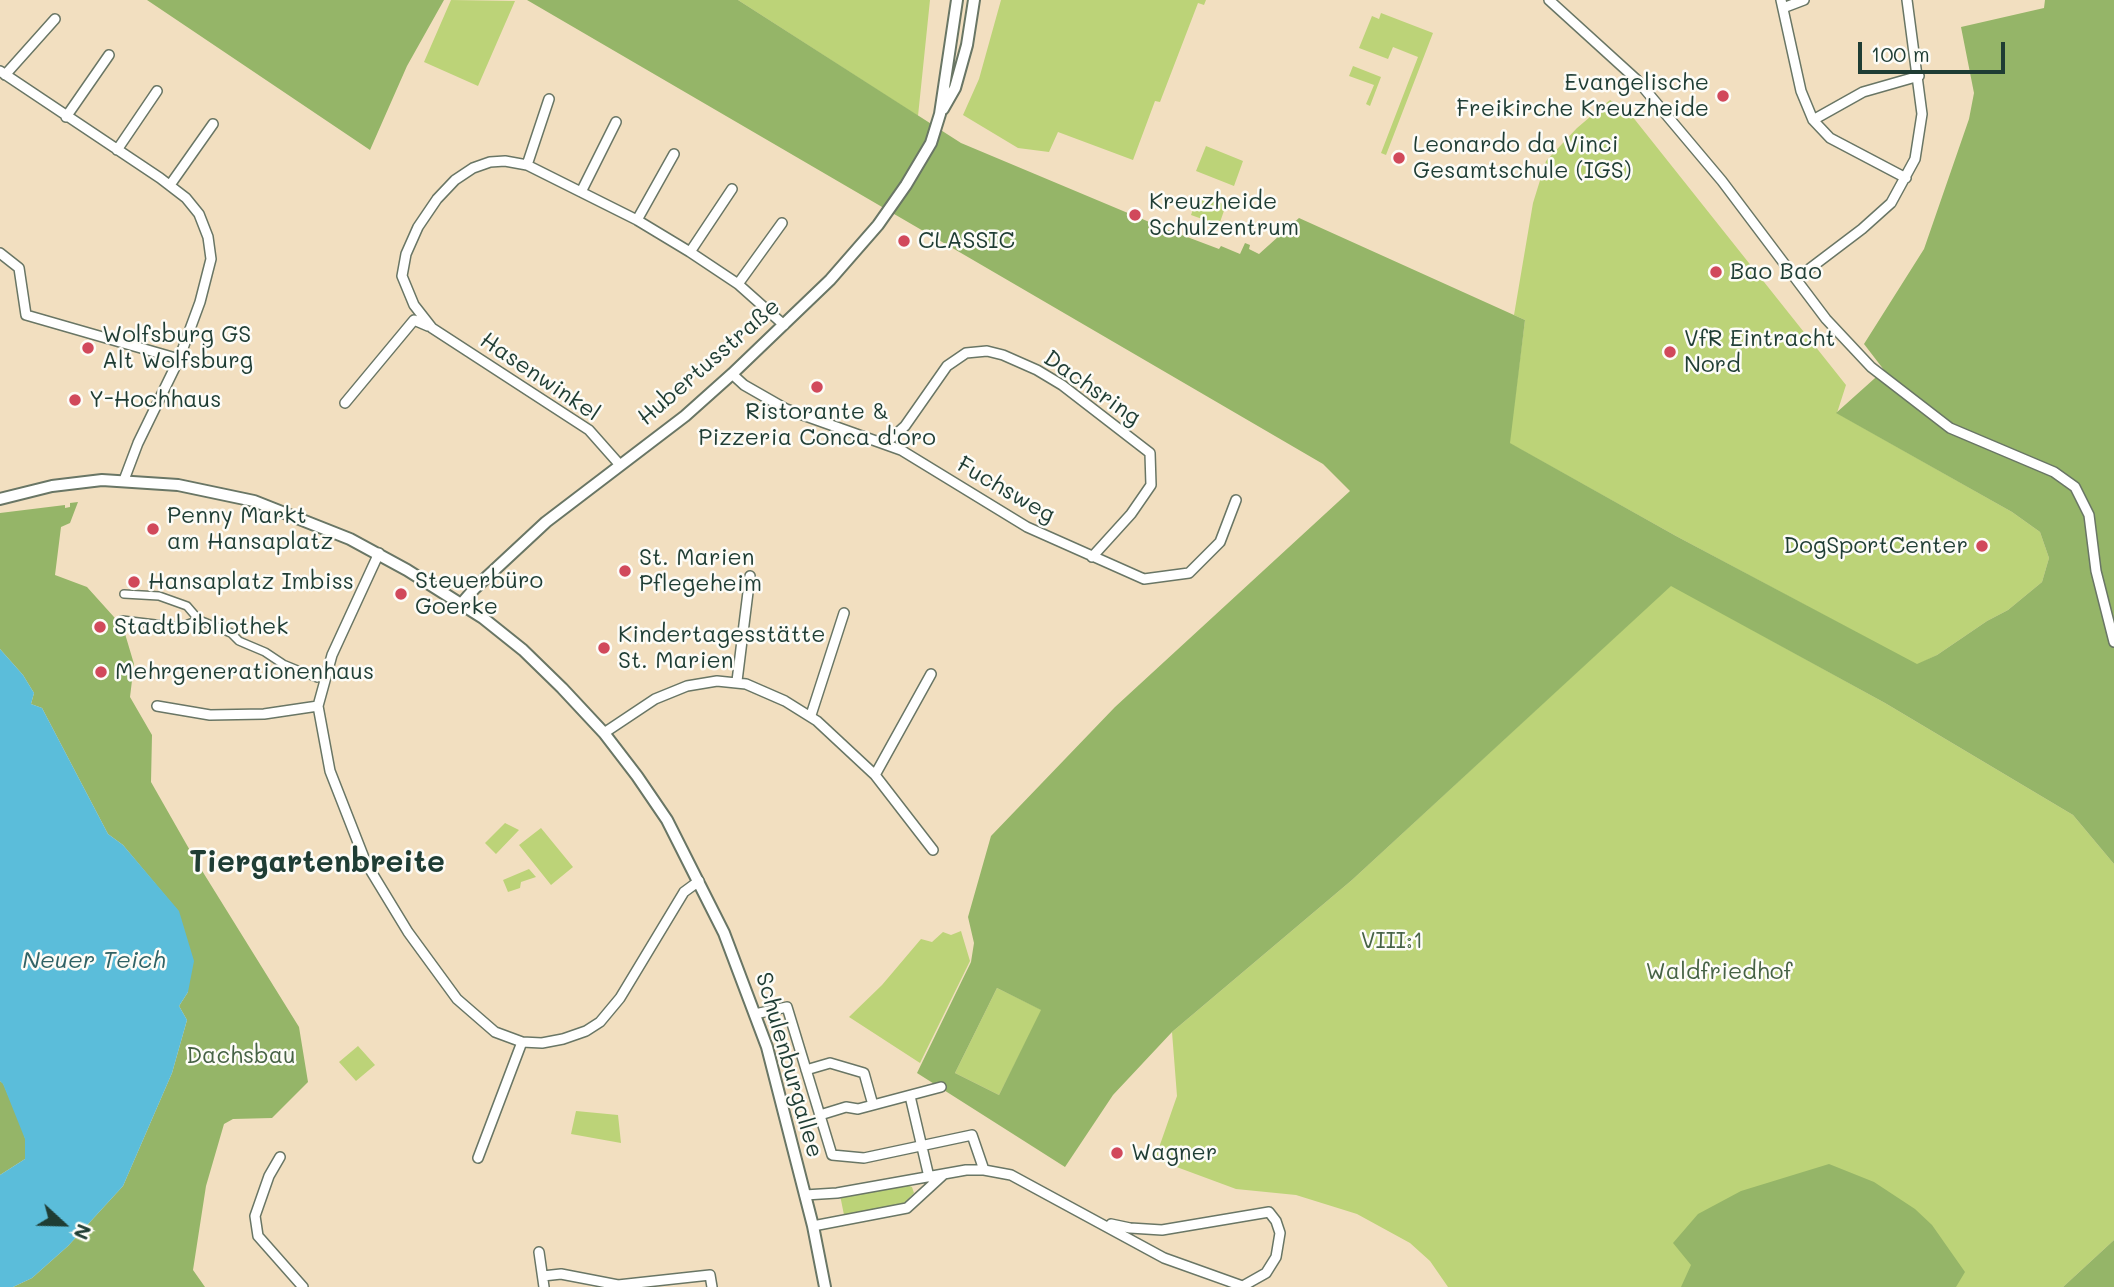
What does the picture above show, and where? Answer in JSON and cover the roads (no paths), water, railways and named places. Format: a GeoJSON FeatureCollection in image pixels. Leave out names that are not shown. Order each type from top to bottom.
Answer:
{"type":"FeatureCollection","features":[{"type":"Feature","properties":{"kind":"street","name":"Hubertusstraße"},"geometry":{"type":"LineString","coordinates":[[463,604],[475,588],[546,522],[685,416],[732,374],[830,280],[878,225],[906,185],[930,143],[940,114],[957,0]]}},
{"type":"Feature","properties":{"kind":"street","name":"Hubertusstraße"},"geometry":{"type":"LineString","coordinates":[[940,114],[955,88],[967,45],[974,0]]}},
{"type":"Feature","properties":{"kind":"street"},"geometry":{"type":"LineString","coordinates":[[1549,0],[1637,80],[1687,137],[1839,335],[1871,367],[1950,428],[2054,471],[2075,487],[2089,514],[2096,571],[2114,642]]}},
{"type":"Feature","properties":{"kind":"street"},"geometry":{"type":"LineString","coordinates":[[1804,0],[1782,4],[1801,91],[1813,120],[1830,138],[1906,178]]}},
{"type":"Feature","properties":{"kind":"street"},"geometry":{"type":"LineString","coordinates":[[1796,279],[1862,229],[1891,203],[1915,159],[1922,128],[1919,76],[1907,0]]}},
{"type":"Feature","properties":{"kind":"street"},"geometry":{"type":"LineString","coordinates":[[55,19],[2,73],[170,185],[186,198],[199,214],[208,237],[211,259],[200,302],[179,359],[138,443],[124,480]]}},
{"type":"Feature","properties":{"kind":"street"},"geometry":{"type":"LineString","coordinates":[[66,117],[109,55]]}},
{"type":"Feature","properties":{"kind":"street"},"geometry":{"type":"LineString","coordinates":[[1813,120],[1863,92],[1919,76]]}},
{"type":"Feature","properties":{"kind":"street"},"geometry":{"type":"LineString","coordinates":[[117,150],[157,91]]}},
{"type":"Feature","properties":{"kind":"street"},"geometry":{"type":"LineString","coordinates":[[527,165],[549,99]]}},
{"type":"Feature","properties":{"kind":"street"},"geometry":{"type":"LineString","coordinates":[[581,192],[616,122]]}},
{"type":"Feature","properties":{"kind":"street"},"geometry":{"type":"LineString","coordinates":[[170,185],[213,124]]}},
{"type":"Feature","properties":{"kind":"street"},"geometry":{"type":"LineString","coordinates":[[637,220],[674,154]]}},
{"type":"Feature","properties":{"kind":"street","name":"Hasenwinkel"},"geometry":{"type":"LineString","coordinates":[[620,465],[589,430],[432,328],[414,305],[402,276],[406,254],[418,227],[437,199],[455,180],[473,167],[490,162],[527,165],[637,220],[690,252],[738,284],[784,325]]}},
{"type":"Feature","properties":{"kind":"street"},"geometry":{"type":"LineString","coordinates":[[690,252],[732,189]]}},
{"type":"Feature","properties":{"kind":"street"},"geometry":{"type":"LineString","coordinates":[[738,284],[782,223]]}},
{"type":"Feature","properties":{"kind":"street"},"geometry":{"type":"LineString","coordinates":[[0,253],[19,268],[26,315],[179,359]]}},
{"type":"Feature","properties":{"kind":"street"},"geometry":{"type":"LineString","coordinates":[[345,403],[414,320],[432,328]]}},
{"type":"Feature","properties":{"kind":"street","name":"Dachsring"},"geometry":{"type":"LineString","coordinates":[[885,444],[905,426],[947,366],[966,353],[987,351],[1037,370],[1062,385],[1150,453],[1151,485],[1131,514],[1092,557]]}},
{"type":"Feature","properties":{"kind":"street","name":"Fuchsweg"},"geometry":{"type":"LineString","coordinates":[[732,374],[744,385],[786,409],[901,450],[1027,527],[1144,579],[1189,573],[1220,542],[1236,500]]}},
{"type":"Feature","properties":{"kind":"street","name":"Schulenburgallee"},"geometry":{"type":"LineString","coordinates":[[0,499],[52,486],[124,480],[178,485],[254,501],[308,521],[379,553],[463,604],[523,650],[604,733],[637,776],[667,820],[724,933],[771,1062],[813,1226],[825,1287]]}},
{"type":"Feature","properties":{"kind":"street"},"geometry":{"type":"LineString","coordinates":[[379,553],[332,655],[324,676],[318,706],[330,771],[366,863],[408,932],[457,999],[495,1032],[522,1042],[542,1043],[586,1031],[600,1022],[620,998],[684,892],[699,881]]}},
{"type":"Feature","properties":{"kind":"street"},"geometry":{"type":"LineString","coordinates":[[737,681],[750,576]]}},
{"type":"Feature","properties":{"kind":"street"},"geometry":{"type":"LineString","coordinates":[[124,594],[159,596],[187,606],[199,620],[231,633],[239,641],[284,664],[317,678],[318,674],[324,676]]}},
{"type":"Feature","properties":{"kind":"street"},"geometry":{"type":"LineString","coordinates":[[811,715],[844,613]]}},
{"type":"Feature","properties":{"kind":"street"},"geometry":{"type":"LineString","coordinates":[[122,620],[180,628],[199,620]]}},
{"type":"Feature","properties":{"kind":"street"},"geometry":{"type":"LineString","coordinates":[[875,775],[931,674]]}},
{"type":"Feature","properties":{"kind":"street"},"geometry":{"type":"LineString","coordinates":[[604,733],[655,699],[687,686],[737,681],[763,690],[811,715],[875,775],[933,850]]}},
{"type":"Feature","properties":{"kind":"street"},"geometry":{"type":"LineString","coordinates":[[157,706],[210,715],[264,714],[318,706]]}},
{"type":"Feature","properties":{"kind":"street"},"geometry":{"type":"LineString","coordinates":[[755,1014],[787,1007],[832,1156],[864,1158],[972,1135],[984,1170]]}},
{"type":"Feature","properties":{"kind":"street"},"geometry":{"type":"LineString","coordinates":[[478,1158],[522,1042]]}},
{"type":"Feature","properties":{"kind":"street"},"geometry":{"type":"LineString","coordinates":[[806,1070],[830,1063],[864,1073],[873,1105]]}},
{"type":"Feature","properties":{"kind":"street"},"geometry":{"type":"LineString","coordinates":[[820,1115],[846,1107],[858,1109],[941,1087]]}},
{"type":"Feature","properties":{"kind":"street"},"geometry":{"type":"LineString","coordinates":[[910,1096],[929,1177]]}},
{"type":"Feature","properties":{"kind":"street"},"geometry":{"type":"LineString","coordinates":[[279,1157],[269,1176],[255,1216],[258,1236],[303,1287]]}},
{"type":"Feature","properties":{"kind":"street"},"geometry":{"type":"LineString","coordinates":[[805,1195],[837,1193],[945,1173],[984,1170],[1011,1175],[1164,1258],[1244,1287],[1266,1273],[1276,1257],[1280,1233],[1269,1212],[1162,1230],[1130,1228],[1101,1222]]}},
{"type":"Feature","properties":{"kind":"street"},"geometry":{"type":"LineString","coordinates":[[813,1226],[907,1208],[945,1173]]}},
{"type":"Feature","properties":{"kind":"street"},"geometry":{"type":"LineString","coordinates":[[539,1251],[544,1287]]}},
{"type":"Feature","properties":{"kind":"street"},"geometry":{"type":"LineString","coordinates":[[543,1276],[561,1274],[618,1285],[710,1275],[712,1287]]}},
{"type":"Feature","properties":{"kind":"water","name":"Neuer Teich"},"geometry":{"type":"Polygon","coordinates":[[[0,649],[23,675],[34,693],[31,704],[42,708],[108,834],[123,845],[179,911],[194,961],[188,992],[179,1006],[187,1020],[172,1073],[123,1186],[68,1246],[32,1278],[13,1287],[0,1287],[0,1175],[25,1159],[25,1139],[0,1081],[0,649]]]}},
{"type":"Feature","properties":{"kind":"place","name":"Evangelische Freikirche Kreuzheide"},"geometry":{"type":"Point","coordinates":[1723,96]}},
{"type":"Feature","properties":{"kind":"place","name":"Leonardo da Vinci Gesamtschule (IGS)"},"geometry":{"type":"Point","coordinates":[1399,158]}},
{"type":"Feature","properties":{"kind":"place","name":"Kreuzheide Schulzentrum"},"geometry":{"type":"Point","coordinates":[1135,215]}},
{"type":"Feature","properties":{"kind":"place","name":"CLASSIC"},"geometry":{"type":"Point","coordinates":[904,241]}},
{"type":"Feature","properties":{"kind":"place","name":"Bao Bao"},"geometry":{"type":"Point","coordinates":[1716,272]}},
{"type":"Feature","properties":{"kind":"place","name":"Wolfsburg GS Alt Wolfsburg"},"geometry":{"type":"Point","coordinates":[88,348]}},
{"type":"Feature","properties":{"kind":"place","name":"VfR Eintracht Nord"},"geometry":{"type":"Point","coordinates":[1670,352]}},
{"type":"Feature","properties":{"kind":"place","name":"Ristorante & Pizzeria Conca d'oro"},"geometry":{"type":"Point","coordinates":[817,387]}},
{"type":"Feature","properties":{"kind":"place","name":"Y-Hochhaus"},"geometry":{"type":"Point","coordinates":[75,400]}},
{"type":"Feature","properties":{"kind":"place","name":"Penny Markt am Hansaplatz"},"geometry":{"type":"Point","coordinates":[153,529]}},
{"type":"Feature","properties":{"kind":"place","name":"DogSportCenter"},"geometry":{"type":"Point","coordinates":[1982,546]}},
{"type":"Feature","properties":{"kind":"place","name":"St. Marien Pflegeheim"},"geometry":{"type":"Point","coordinates":[625,571]}},
{"type":"Feature","properties":{"kind":"place","name":"Hansaplatz Imbiss"},"geometry":{"type":"Point","coordinates":[134,582]}},
{"type":"Feature","properties":{"kind":"place","name":"Steuerbüro Goerke"},"geometry":{"type":"Point","coordinates":[401,594]}},
{"type":"Feature","properties":{"kind":"place","name":"Stadtbibliothek"},"geometry":{"type":"Point","coordinates":[100,627]}},
{"type":"Feature","properties":{"kind":"place","name":"Kindertagesstätte St. Marien"},"geometry":{"type":"Point","coordinates":[604,648]}},
{"type":"Feature","properties":{"kind":"place","name":"Mehrgenerationenhaus"},"geometry":{"type":"Point","coordinates":[101,672]}},
{"type":"Feature","properties":{"kind":"place","name":"Wagner"},"geometry":{"type":"Point","coordinates":[1117,1153]}},
{"type":"Feature","properties":{"kind":"district","name":"Tiergartenbreite"},"geometry":{"type":"Point","coordinates":[317,863]}},
{"type":"Feature","properties":{"kind":"park label","name":"VIII:1"},"geometry":{"type":"Point","coordinates":[1392,941]}},
{"type":"Feature","properties":{"kind":"park label","name":"Waldfriedhof"},"geometry":{"type":"Point","coordinates":[1719,972]}},
{"type":"Feature","properties":{"kind":"park label","name":"Dachsbau"},"geometry":{"type":"Point","coordinates":[241,1056]}}]}
